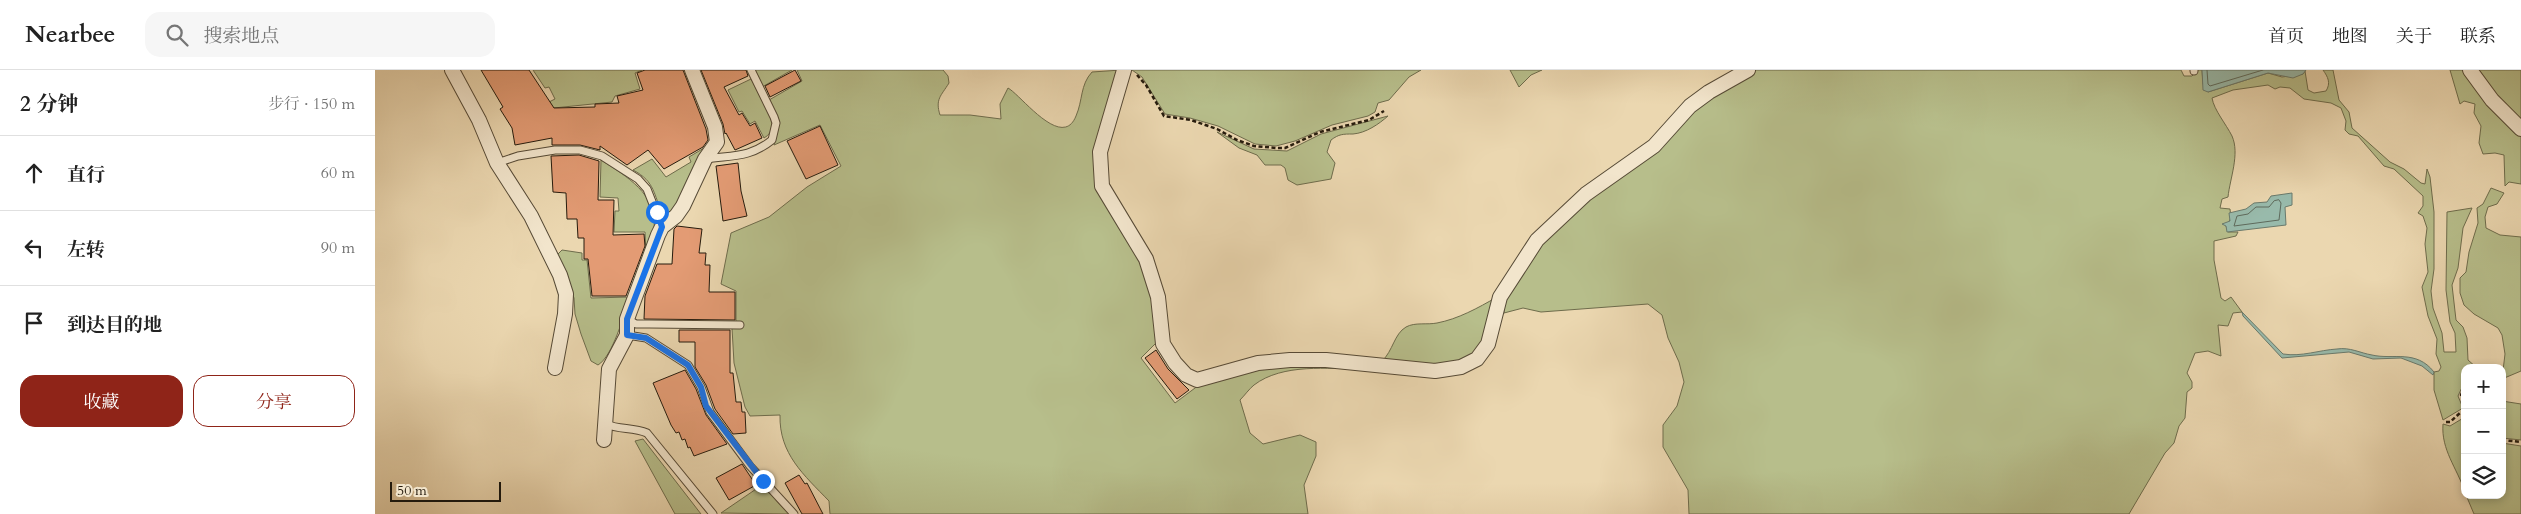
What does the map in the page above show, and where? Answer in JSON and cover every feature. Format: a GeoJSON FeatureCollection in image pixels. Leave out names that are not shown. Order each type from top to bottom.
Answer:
{"type":"FeatureCollection","features":[{"type":"Feature","properties":{"kind":"street"},"geometry":{"type":"LineString","coordinates":[[452,70],[479,120],[497,163],[531,216],[560,276],[566,294],[562,341],[555,368]]}},
{"type":"Feature","properties":{"kind":"street"},"geometry":{"type":"LineString","coordinates":[[604,440],[609,369],[627,335],[627,319],[662,227],[677,216],[695,184],[705,159],[714,149],[717,134],[692,70]]}},
{"type":"Feature","properties":{"kind":"street"},"geometry":{"type":"LineString","coordinates":[[1129,71],[1099,152],[1102,186],[1146,259],[1158,297],[1163,344],[1175,363],[1186,375],[1197,380],[1258,363],[1290,360],[1326,360],[1435,371],[1461,367],[1477,359],[1487,344],[1500,296],[1537,240],[1585,194],[1654,146],[1690,106],[1709,92],[1748,70]]}},
{"type":"Feature","properties":{"kind":"street"},"geometry":{"type":"LineString","coordinates":[[2470,70],[2492,100],[2521,129]]}},
{"type":"Feature","properties":{"kind":"lane"},"geometry":{"type":"LineString","coordinates":[[705,159],[747,154],[772,140],[776,123],[751,70]]}},
{"type":"Feature","properties":{"kind":"lane"},"geometry":{"type":"LineString","coordinates":[[497,163],[517,156],[555,150],[580,150],[602,156],[637,179],[647,188],[662,227]]}},
{"type":"Feature","properties":{"kind":"lane"},"geometry":{"type":"LineString","coordinates":[[627,319],[636,324],[740,326]]}},
{"type":"Feature","properties":{"kind":"lane"},"geometry":{"type":"LineString","coordinates":[[627,335],[646,338],[688,365],[701,387],[710,412],[750,466],[794,514]]}},
{"type":"Feature","properties":{"kind":"lane"},"geometry":{"type":"LineString","coordinates":[[606,424],[637,429],[647,433],[713,514]]}},
{"type":"Feature","properties":{"kind":"path"},"geometry":{"type":"LineString","coordinates":[[1129,71],[1146,84],[1164,116],[1191,120],[1217,129],[1237,140],[1263,148],[1285,148],[1320,132],[1369,120],[1384,110]]}},
{"type":"Feature","properties":{"kind":"path"},"geometry":{"type":"LineString","coordinates":[[2446,422],[2450,422],[2461,413]]}},
{"type":"Feature","properties":{"kind":"path"},"geometry":{"type":"LineString","coordinates":[[2506,440],[2521,442]]}},
{"type":"Feature","properties":{"kind":"green space"},"geometry":{"type":"Polygon","coordinates":[[[533,70],[642,70],[635,73],[640,89],[615,96],[612,102],[544,109],[547,103],[555,99],[549,87],[545,88],[533,70]]]}},
{"type":"Feature","properties":{"kind":"green space"},"geometry":{"type":"Polygon","coordinates":[[[755,70],[792,70],[762,87],[755,70]]]}},
{"type":"Feature","properties":{"kind":"green space"},"geometry":{"type":"Polygon","coordinates":[[[797,70],[943,70],[948,76],[949,83],[939,101],[940,115],[970,115],[1001,119],[1000,104],[1008,88],[1042,118],[1061,127],[1070,125],[1076,116],[1085,82],[1092,72],[1121,70],[1097,169],[1150,279],[1158,341],[1141,358],[1175,403],[1199,385],[1238,374],[1290,363],[1362,369],[1321,368],[1278,373],[1254,385],[1240,400],[1250,433],[1263,444],[1300,435],[1316,442],[1316,456],[1304,485],[1308,514],[830,514],[829,501],[802,473],[788,452],[781,429],[780,415],[750,416],[745,407],[734,363],[732,328],[744,326],[736,324],[736,291],[721,284],[731,233],[769,217],[807,187],[841,166],[820,125],[774,145],[778,124],[769,100],[802,81],[797,70]]]}},
{"type":"Feature","properties":{"kind":"green space"},"geometry":{"type":"Polygon","coordinates":[[[1132,70],[1421,70],[1409,77],[1389,100],[1378,103],[1375,112],[1368,116],[1332,125],[1295,141],[1276,146],[1255,144],[1218,126],[1190,118],[1165,114],[1142,77],[1132,70]]]}},
{"type":"Feature","properties":{"kind":"green space"},"geometry":{"type":"Polygon","coordinates":[[[1510,70],[1542,70],[1531,75],[1519,87],[1510,70]]]}},
{"type":"Feature","properties":{"kind":"green space"},"geometry":{"type":"Polygon","coordinates":[[[1754,70],[2181,70],[2184,76],[2192,76],[2198,70],[2202,70],[2203,84],[2208,92],[2268,73],[2282,77],[2303,74],[2305,71],[2308,90],[2314,93],[2326,91],[2328,80],[2323,70],[2333,70],[2339,100],[2349,112],[2352,128],[2390,162],[2404,169],[2421,183],[2425,184],[2427,169],[2430,177],[2434,212],[2434,269],[2431,291],[2433,308],[2442,333],[2444,352],[2456,352],[2455,333],[2450,322],[2446,290],[2447,212],[2472,208],[2463,228],[2458,268],[2452,285],[2456,320],[2463,327],[2467,338],[2468,360],[2472,364],[2461,364],[2461,390],[2458,396],[2461,409],[2443,420],[2434,390],[2434,372],[2439,371],[2441,367],[2436,354],[2437,339],[2428,316],[2422,287],[2428,272],[2425,244],[2427,228],[2423,216],[2418,213],[2423,206],[2423,196],[2394,169],[2384,166],[2358,136],[2349,134],[2345,130],[2346,121],[2341,108],[2331,103],[2304,99],[2290,88],[2280,87],[2275,89],[2268,85],[2233,90],[2212,98],[2215,107],[2232,136],[2235,150],[2228,197],[2222,199],[2220,208],[2230,209],[2231,218],[2226,226],[2228,232],[2238,232],[2236,236],[2214,241],[2214,260],[2221,298],[2225,301],[2231,297],[2242,312],[2233,313],[2228,326],[2218,325],[2221,356],[2208,351],[2195,353],[2187,373],[2192,382],[2192,388],[2187,392],[2185,418],[2179,426],[2174,443],[2165,453],[2129,514],[1689,514],[1688,490],[1663,447],[1663,425],[1677,406],[1684,382],[1662,315],[1648,304],[1541,312],[1523,308],[1504,313],[1504,299],[1539,242],[1692,108],[1754,70]]]}},
{"type":"Feature","properties":{"kind":"green space"},"geometry":{"type":"Polygon","coordinates":[[[2450,70],[2465,70],[2521,136],[2521,184],[2509,182],[2505,186],[2504,155],[2495,153],[2483,154],[2479,143],[2481,126],[2474,113],[2475,104],[2464,101],[2460,104],[2450,70]]]}},
{"type":"Feature","properties":{"kind":"green space"},"geometry":{"type":"Polygon","coordinates":[[[2476,70],[2521,70],[2521,122],[2509,112],[2476,70]]]}},
{"type":"Feature","properties":{"kind":"green space"},"geometry":{"type":"Polygon","coordinates":[[[751,79],[764,101],[771,118],[772,126],[770,133],[764,138],[755,121],[750,124],[742,111],[739,112],[728,90],[751,79]]]}},
{"type":"Feature","properties":{"kind":"green space"},"geometry":{"type":"Polygon","coordinates":[[[1388,116],[1367,130],[1341,135],[1331,140],[1327,152],[1335,163],[1331,179],[1297,185],[1288,180],[1285,168],[1281,165],[1265,165],[1257,155],[1239,148],[1217,132],[1254,149],[1287,151],[1321,134],[1388,116]]]}},
{"type":"Feature","properties":{"kind":"green space"},"geometry":{"type":"Polygon","coordinates":[[[709,145],[688,186],[668,216],[663,214],[650,184],[633,170],[652,159],[666,177],[691,162],[689,157],[709,145]]]}},
{"type":"Feature","properties":{"kind":"green space"},"geometry":{"type":"Polygon","coordinates":[[[601,160],[638,187],[646,196],[651,206],[654,217],[654,232],[646,255],[645,232],[614,232],[615,211],[619,211],[618,198],[600,197],[601,160]]]}},
{"type":"Feature","properties":{"kind":"green space"},"geometry":{"type":"Polygon","coordinates":[[[2491,188],[2504,193],[2497,204],[2488,207],[2485,217],[2486,228],[2500,235],[2521,237],[2521,371],[2506,377],[2502,335],[2498,328],[2474,314],[2464,305],[2460,293],[2460,278],[2466,272],[2469,252],[2478,223],[2477,208],[2483,204],[2491,188]]]}},
{"type":"Feature","properties":{"kind":"green space"},"geometry":{"type":"Polygon","coordinates":[[[562,250],[582,253],[582,260],[587,260],[591,298],[630,297],[613,344],[598,365],[591,361],[575,314],[574,298],[556,256],[562,250]]]}},
{"type":"Feature","properties":{"kind":"green space"},"geometry":{"type":"Polygon","coordinates":[[[1497,297],[1485,343],[1475,357],[1435,368],[1382,361],[1399,334],[1406,327],[1453,319],[1497,297]]]}},
{"type":"Feature","properties":{"kind":"green space"},"geometry":{"type":"Polygon","coordinates":[[[2506,402],[2521,404],[2521,440],[2506,438],[2506,402]]]}},
{"type":"Feature","properties":{"kind":"green space"},"geometry":{"type":"Polygon","coordinates":[[[2461,419],[2461,481],[2444,442],[2443,424],[2450,426],[2461,419]]]}},
{"type":"Feature","properties":{"kind":"green space"},"geometry":{"type":"Polygon","coordinates":[[[643,439],[701,514],[675,514],[635,441],[643,439]]]}},
{"type":"Feature","properties":{"kind":"green space"},"geometry":{"type":"Polygon","coordinates":[[[2506,444],[2521,446],[2521,514],[2474,514],[2468,499],[2506,499],[2506,444]]]}},
{"type":"Feature","properties":{"kind":"green space"},"geometry":{"type":"Polygon","coordinates":[[[762,485],[789,514],[721,513],[762,485]]]}},
{"type":"Feature","properties":{"kind":"water"},"geometry":{"type":"Polygon","coordinates":[[[2202,70],[2306,70],[2303,74],[2293,78],[2268,73],[2208,92],[2203,90],[2202,70]]]}},
{"type":"Feature","properties":{"kind":"water"},"geometry":{"type":"Polygon","coordinates":[[[2292,193],[2292,205],[2285,207],[2286,225],[2227,232],[2226,226],[2222,224],[2230,221],[2229,213],[2246,209],[2254,203],[2267,202],[2271,196],[2292,193]]]}},
{"type":"Feature","properties":{"kind":"water"},"geometry":{"type":"Polygon","coordinates":[[[2242,312],[2283,354],[2297,355],[2330,350],[2355,350],[2380,356],[2404,357],[2420,360],[2434,372],[2433,375],[2422,366],[2401,358],[2373,359],[2349,352],[2282,358],[2243,316],[2242,312]]]}},
{"type":"Feature","properties":{"kind":"building"},"geometry":{"type":"Polygon","coordinates":[[[481,70],[529,70],[554,108],[595,107],[595,104],[619,103],[617,96],[643,90],[637,73],[645,70],[683,70],[706,129],[708,140],[703,147],[664,169],[648,150],[627,165],[600,146],[600,150],[580,145],[552,145],[552,138],[515,145],[512,128],[500,109],[503,107],[481,70]]]}},
{"type":"Feature","properties":{"kind":"building"},"geometry":{"type":"Polygon","coordinates":[[[701,70],[746,70],[748,76],[724,87],[739,115],[742,113],[750,126],[755,123],[762,138],[735,150],[725,134],[723,124],[701,70]]]}},
{"type":"Feature","properties":{"kind":"building"},"geometry":{"type":"Polygon","coordinates":[[[795,70],[801,81],[770,97],[765,86],[795,70]]]}},
{"type":"Feature","properties":{"kind":"building"},"geometry":{"type":"Polygon","coordinates":[[[820,126],[838,165],[806,179],[787,141],[820,126]]]}},
{"type":"Feature","properties":{"kind":"building"},"geometry":{"type":"Polygon","coordinates":[[[579,155],[599,161],[598,200],[614,200],[613,235],[644,234],[645,246],[626,296],[592,296],[588,259],[584,259],[584,238],[578,238],[577,219],[567,219],[566,193],[553,192],[551,156],[579,155]]]}},
{"type":"Feature","properties":{"kind":"building"},"geometry":{"type":"Polygon","coordinates":[[[738,163],[741,191],[747,216],[723,221],[716,166],[738,163]]]}},
{"type":"Feature","properties":{"kind":"building"},"geometry":{"type":"Polygon","coordinates":[[[677,226],[702,229],[699,253],[706,253],[705,265],[710,265],[709,292],[735,292],[735,320],[644,319],[645,296],[657,264],[672,264],[674,229],[677,226]]]}},
{"type":"Feature","properties":{"kind":"building"},"geometry":{"type":"Polygon","coordinates":[[[679,330],[730,330],[730,373],[733,373],[736,402],[741,402],[742,412],[745,412],[746,433],[733,434],[715,409],[706,385],[695,367],[695,342],[679,342],[679,330]]]}},
{"type":"Feature","properties":{"kind":"building"},"geometry":{"type":"Polygon","coordinates":[[[1156,350],[1168,369],[1189,390],[1177,399],[1145,358],[1156,350]]]}},
{"type":"Feature","properties":{"kind":"building"},"geometry":{"type":"Polygon","coordinates":[[[685,370],[696,389],[706,415],[727,444],[694,456],[690,447],[688,448],[685,439],[682,440],[679,432],[676,433],[671,425],[653,383],[685,370]]]}},
{"type":"Feature","properties":{"kind":"building"},"geometry":{"type":"Polygon","coordinates":[[[742,464],[756,485],[729,500],[716,478],[742,464]]]}},
{"type":"Feature","properties":{"kind":"building"},"geometry":{"type":"Polygon","coordinates":[[[799,475],[805,484],[807,483],[823,514],[802,514],[785,483],[799,475]]]}},
{"type":"Feature","properties":{"kind":"route"},"geometry":{"type":"LineString","coordinates":[[657,212],[662,227],[627,319],[627,335],[637,335],[646,338],[667,349],[688,365],[701,387],[706,406],[763,481]]}}]}
